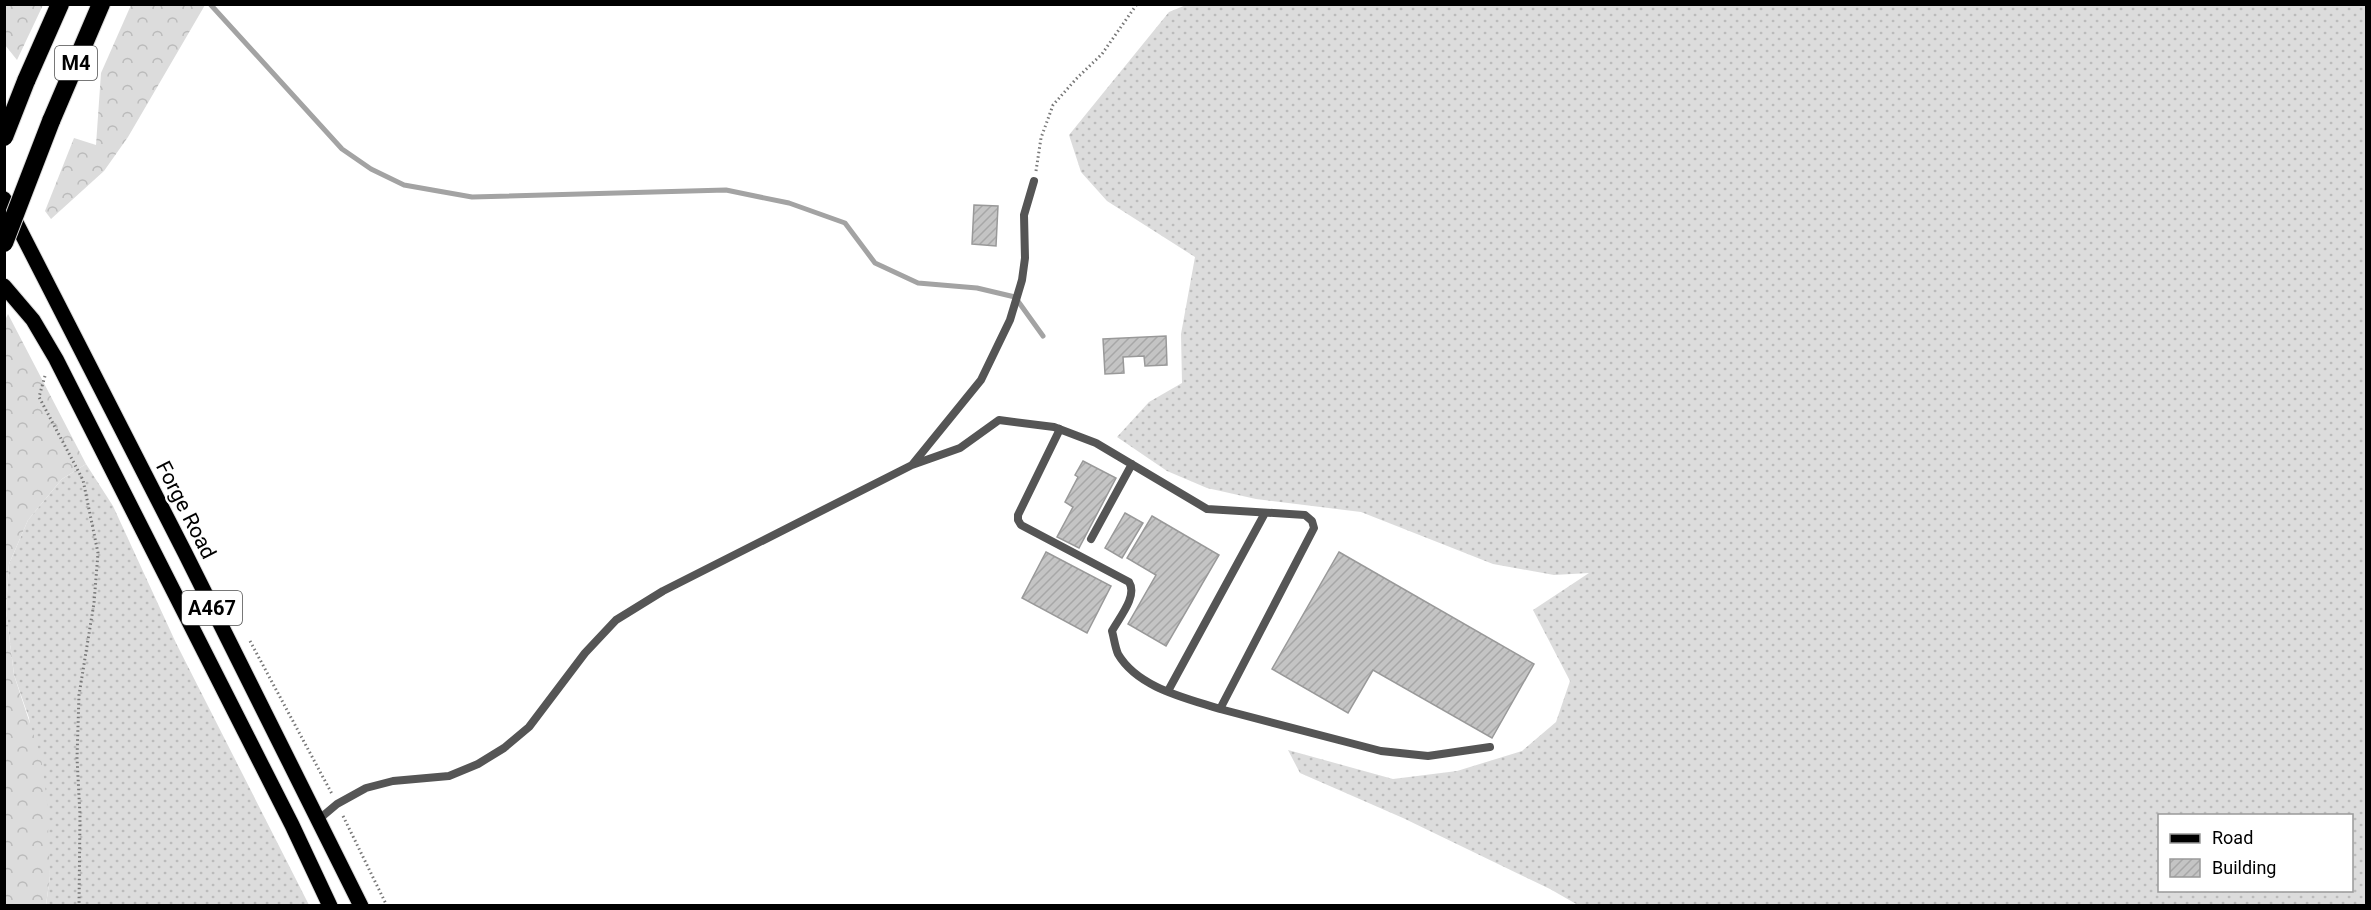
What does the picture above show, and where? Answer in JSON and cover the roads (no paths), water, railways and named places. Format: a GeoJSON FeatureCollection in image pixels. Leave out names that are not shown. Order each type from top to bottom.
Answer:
{"type":"FeatureCollection","features":[{"type":"Feature","properties":{"kind":"highway","name":"M4"},"geometry":{"type":"LineString","coordinates":[[4,137],[60,4]]}},
{"type":"Feature","properties":{"kind":"highway","name":"M4"},"geometry":{"type":"LineString","coordinates":[[4,243],[51,121],[101,4]]}},
{"type":"Feature","properties":{"kind":"main road","name":"Forge Road"},"geometry":{"type":"LineString","coordinates":[[4,200],[185,553],[361,906]]}},
{"type":"Feature","properties":{"kind":"main road","name":"A467"},"geometry":{"type":"LineString","coordinates":[[4,286],[33,320],[56,359],[292,825],[330,906]]}},
{"type":"Feature","properties":{"kind":"lane"},"geometry":{"type":"LineString","coordinates":[[912,465],[981,380],[1010,320],[1022,280],[1025,258],[1024,214],[1034,181]]}},
{"type":"Feature","properties":{"kind":"lane"},"geometry":{"type":"LineString","coordinates":[[317,820],[337,804],[366,788],[393,781],[449,776],[478,764],[504,748],[530,727],[585,653],[616,620],[663,591],[912,465],[960,447],[999,420],[1060,429],[1096,443],[1207,509],[1305,515],[1312,521],[1314,528],[1220,710]]}},
{"type":"Feature","properties":{"kind":"lane"},"geometry":{"type":"LineString","coordinates":[[1060,429],[1018,514],[1018,520],[1021,525],[1129,582],[1133,588],[1132,595],[1112,631],[1118,653],[1134,673],[1168,691],[1220,710],[1381,751],[1428,756],[1490,747]]}},
{"type":"Feature","properties":{"kind":"lane"},"geometry":{"type":"LineString","coordinates":[[1090,539],[1132,464]]}},
{"type":"Feature","properties":{"kind":"lane"},"geometry":{"type":"LineString","coordinates":[[1168,691],[1265,513]]}},
{"type":"Feature","properties":{"kind":"waterway"},"geometry":{"type":"LineString","coordinates":[[210,4],[342,149],[371,169],[404,185],[472,197],[726,190],[789,203],[845,223],[875,263],[918,283],[977,288],[1015,297],[1043,336]]}}]}
